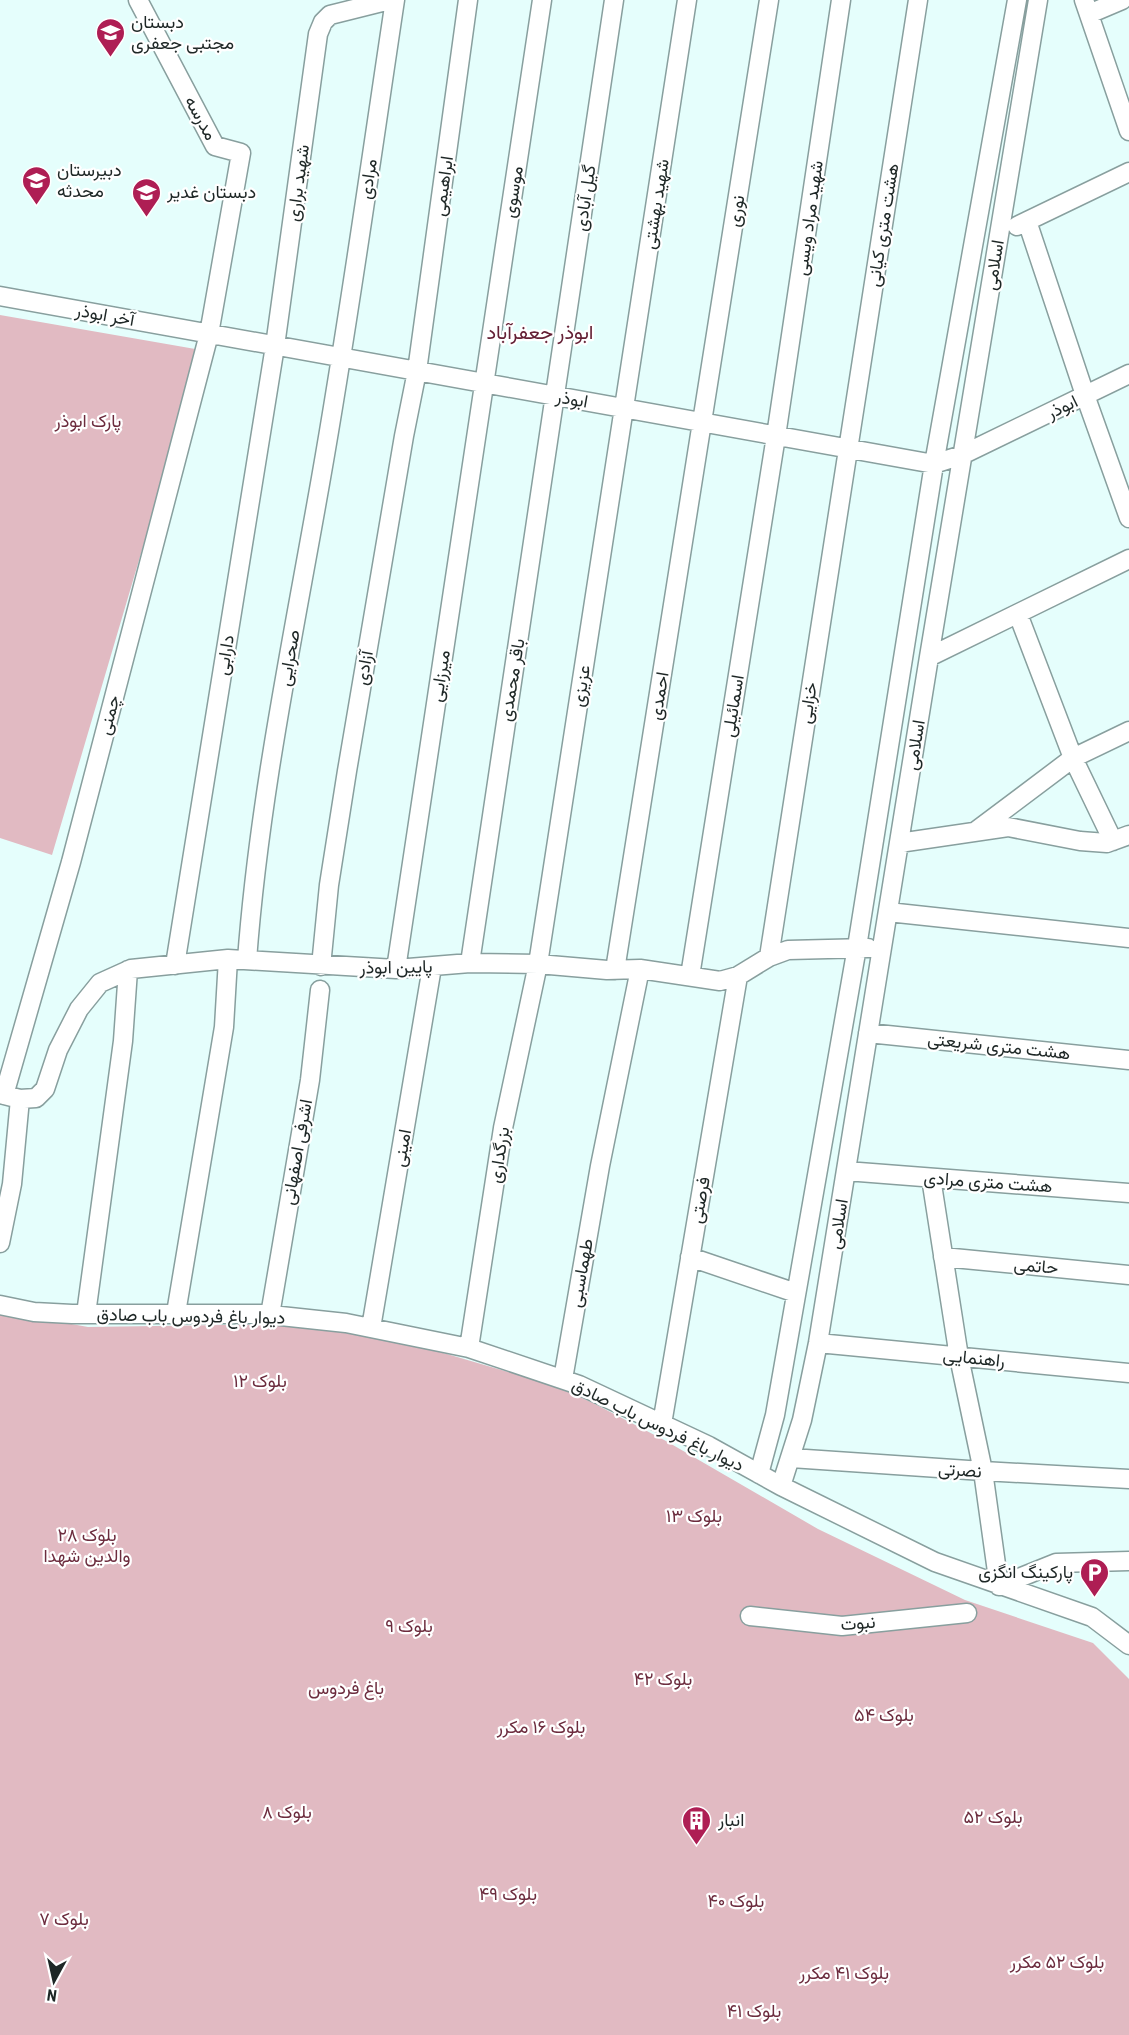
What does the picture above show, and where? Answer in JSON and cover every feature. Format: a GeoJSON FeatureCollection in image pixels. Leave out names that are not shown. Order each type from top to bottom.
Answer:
{"type":"FeatureCollection","features":[{"type":"Feature","properties":{"kind":"street","name":"مدرسه"},"geometry":{"type":"LineString","coordinates":[[138,0],[214,146],[241,153],[209,334]]}},
{"type":"Feature","properties":{"kind":"street","name":"شهید براری"},"geometry":{"type":"LineString","coordinates":[[275,346],[318,34],[323,22],[330,15],[390,0]]}},
{"type":"Feature","properties":{"kind":"street","name":"مرادی"},"geometry":{"type":"LineString","coordinates":[[342,358],[395,0]]}},
{"type":"Feature","properties":{"kind":"street","name":"ابراهیمی"},"geometry":{"type":"LineString","coordinates":[[417,371],[468,0]]}},
{"type":"Feature","properties":{"kind":"street","name":"موسوی"},"geometry":{"type":"LineString","coordinates":[[484,384],[542,0]]}},
{"type":"Feature","properties":{"kind":"street","name":"گیل آبادی"},"geometry":{"type":"LineString","coordinates":[[555,396],[614,0]]}},
{"type":"Feature","properties":{"kind":"street","name":"شهید بهشتی"},"geometry":{"type":"LineString","coordinates":[[624,409],[687,0]]}},
{"type":"Feature","properties":{"kind":"street","name":"نوری"},"geometry":{"type":"LineString","coordinates":[[703,423],[769,0]]}},
{"type":"Feature","properties":{"kind":"street","name":"شهید مراد ویسی"},"geometry":{"type":"LineString","coordinates":[[776,436],[841,0]]}},
{"type":"Feature","properties":{"kind":"street","name":"هشت متری کیانی"},"geometry":{"type":"LineString","coordinates":[[848,449],[918,0]]}},
{"type":"Feature","properties":{"kind":"street","name":"اسلامی"},"geometry":{"type":"LineString","coordinates":[[759,1474],[775,1415],[857,947],[934,464],[1017,0]]}},
{"type":"Feature","properties":{"kind":"street","name":"اسلامی"},"geometry":{"type":"LineString","coordinates":[[781,1486],[802,1420],[819,1343],[929,657],[1038,0]]}},
{"type":"Feature","properties":{"kind":"street"},"geometry":{"type":"LineString","coordinates":[[1122,0],[1087,7],[1129,131]]}},
{"type":"Feature","properties":{"kind":"street"},"geometry":{"type":"LineString","coordinates":[[999,234],[1129,172]]}},
{"type":"Feature","properties":{"kind":"street"},"geometry":{"type":"LineString","coordinates":[[1027,221],[1129,518]]}},
{"type":"Feature","properties":{"kind":"street","name":"آخر ابوذر"},"geometry":{"type":"LineString","coordinates":[[0,296],[209,334]]}},
{"type":"Feature","properties":{"kind":"street","name":"ابوذر"},"geometry":{"type":"LineString","coordinates":[[209,334],[934,464],[962,455],[1129,374]]}},
{"type":"Feature","properties":{"kind":"street","name":"چمنی"},"geometry":{"type":"LineString","coordinates":[[0,1243],[12,1184],[8,1096],[209,334]]}},
{"type":"Feature","properties":{"kind":"street","name":"دارابی"},"geometry":{"type":"LineString","coordinates":[[175,965],[275,346]]}},
{"type":"Feature","properties":{"kind":"street","name":"صحرایی"},"geometry":{"type":"LineString","coordinates":[[247,960],[251,899],[270,764],[342,358]]}},
{"type":"Feature","properties":{"kind":"street","name":"آزادی"},"geometry":{"type":"LineString","coordinates":[[321,966],[329,885],[347,771],[417,371]]}},
{"type":"Feature","properties":{"kind":"street","name":"میرزایی"},"geometry":{"type":"LineString","coordinates":[[396,969],[484,384]]}},
{"type":"Feature","properties":{"kind":"street","name":"باقر محمدی"},"geometry":{"type":"LineString","coordinates":[[470,963],[555,396]]}},
{"type":"Feature","properties":{"kind":"street","name":"عزیزی"},"geometry":{"type":"LineString","coordinates":[[538,964],[624,409]]}},
{"type":"Feature","properties":{"kind":"street","name":"احمدی"},"geometry":{"type":"LineString","coordinates":[[615,969],[703,423]]}},
{"type":"Feature","properties":{"kind":"street","name":"اسمائیلی"},"geometry":{"type":"LineString","coordinates":[[690,976],[776,436]]}},
{"type":"Feature","properties":{"kind":"street","name":"خزایی"},"geometry":{"type":"LineString","coordinates":[[769,957],[848,449]]}},
{"type":"Feature","properties":{"kind":"street"},"geometry":{"type":"LineString","coordinates":[[929,657],[1129,559]]}},
{"type":"Feature","properties":{"kind":"street"},"geometry":{"type":"LineString","coordinates":[[899,843],[1008,827],[1080,841],[1107,843],[1121,838],[1073,758],[1018,614]]}},
{"type":"Feature","properties":{"kind":"street"},"geometry":{"type":"LineString","coordinates":[[975,832],[1073,758],[1129,730]]}},
{"type":"Feature","properties":{"kind":"street"},"geometry":{"type":"LineString","coordinates":[[888,912],[1129,939]]}},
{"type":"Feature","properties":{"kind":"street","name":"پایین ابوذر"},"geometry":{"type":"LineString","coordinates":[[8,1096],[36,1098],[45,1089],[58,1050],[79,1009],[99,983],[128,970],[228,959],[396,969],[470,963],[538,964],[640,969],[720,981],[738,976],[769,957],[788,950],[857,947],[882,949]]}},
{"type":"Feature","properties":{"kind":"street"},"geometry":{"type":"LineString","coordinates":[[176,1313],[224,1027],[228,959]]}},
{"type":"Feature","properties":{"kind":"street","name":"بزرگداری"},"geometry":{"type":"LineString","coordinates":[[469,1348],[503,1128],[538,964]]}},
{"type":"Feature","properties":{"kind":"street","name":"امینی"},"geometry":{"type":"LineString","coordinates":[[371,1328],[432,967]]}},
{"type":"Feature","properties":{"kind":"street","name":"طهماسبی"},"geometry":{"type":"LineString","coordinates":[[563,1379],[600,1166],[640,969]]}},
{"type":"Feature","properties":{"kind":"street"},"geometry":{"type":"LineString","coordinates":[[86,1314],[123,1041],[128,970]]}},
{"type":"Feature","properties":{"kind":"street","name":"فرصتی"},"geometry":{"type":"LineString","coordinates":[[662,1424],[738,976]]}},
{"type":"Feature","properties":{"kind":"street","name":"اشرفی اصفهانی"},"geometry":{"type":"LineString","coordinates":[[270,1315],[310,1080],[320,990]]}},
{"type":"Feature","properties":{"kind":"street","name":"هشت متری شریعتی"},"geometry":{"type":"LineString","coordinates":[[868,1033],[1129,1060]]}},
{"type":"Feature","properties":{"kind":"street","name":"هشت متری مرادی"},"geometry":{"type":"LineString","coordinates":[[846,1171],[1129,1193]]}},
{"type":"Feature","properties":{"kind":"street"},"geometry":{"type":"LineString","coordinates":[[931,1178],[959,1357],[983,1471],[999,1586],[1056,1563],[1129,1561]]}},
{"type":"Feature","properties":{"kind":"street"},"geometry":{"type":"LineString","coordinates":[[690,1257],[796,1293]]}},
{"type":"Feature","properties":{"kind":"street","name":"حاتمی"},"geometry":{"type":"LineString","coordinates":[[943,1257],[1129,1275]]}},
{"type":"Feature","properties":{"kind":"street","name":"دیوار باغ فردوس باب صادق"},"geometry":{"type":"LineString","coordinates":[[0,1305],[34,1312],[86,1314],[270,1315],[346,1323],[469,1348],[579,1385],[709,1446],[781,1486],[935,1562],[1092,1617],[1129,1645]]}},
{"type":"Feature","properties":{"kind":"street","name":"راهنمایی"},"geometry":{"type":"LineString","coordinates":[[819,1343],[1129,1373]]}},
{"type":"Feature","properties":{"kind":"street","name":"نصرتی"},"geometry":{"type":"LineString","coordinates":[[791,1458],[1129,1479]]}},
{"type":"Feature","properties":{"kind":"street","name":"نبوت"},"geometry":{"type":"LineString","coordinates":[[750,1616],[842,1626],[967,1613]]}},
{"type":"Feature","properties":{"kind":"green space","name":"پارک ابوذر"},"geometry":{"type":"Polygon","coordinates":[[[0,315],[201,350],[52,855],[0,838],[0,315]]]}},
{"type":"Feature","properties":{"kind":"green space","name":"باغ فردوس"},"geometry":{"type":"Polygon","coordinates":[[[0,1311],[88,1327],[290,1324],[382,1338],[553,1385],[666,1441],[818,1529],[965,1600],[1093,1643],[1129,1679],[1129,2035],[0,2035],[0,1311]]]}},
{"type":"Feature","properties":{"kind":"place","name":"دبستان مجتبی جعفری"},"geometry":{"type":"Point","coordinates":[110,58]}},
{"type":"Feature","properties":{"kind":"place","name":"دبیرستان محدثه"},"geometry":{"type":"Point","coordinates":[36,206]}},
{"type":"Feature","properties":{"kind":"place","name":"دبستان غدیر"},"geometry":{"type":"Point","coordinates":[146,218]}},
{"type":"Feature","properties":{"kind":"place","name":"پارکینگ انگزی"},"geometry":{"type":"Point","coordinates":[1094,1598]}},
{"type":"Feature","properties":{"kind":"place","name":"انبار"},"geometry":{"type":"Point","coordinates":[697,1846]}},
{"type":"Feature","properties":{"kind":"district","name":"ابوذر جعفرآباد"},"geometry":{"type":"Point","coordinates":[540,332]}},
{"type":"Feature","properties":{"kind":"park label","name":"بلوک ۱۲"},"geometry":{"type":"Point","coordinates":[260,1381]}},
{"type":"Feature","properties":{"kind":"park label","name":"بلوک ۱۳"},"geometry":{"type":"Point","coordinates":[694,1516]}},
{"type":"Feature","properties":{"kind":"park label","name":"بلوک ۲۸ والدین شهدا"},"geometry":{"type":"Point","coordinates":[87,1546]}},
{"type":"Feature","properties":{"kind":"park label","name":"بلوک ۹"},"geometry":{"type":"Point","coordinates":[409,1626]}},
{"type":"Feature","properties":{"kind":"park label","name":"بلوک ۴۲"},"geometry":{"type":"Point","coordinates":[663,1679]}},
{"type":"Feature","properties":{"kind":"park label","name":"بلوک ۵۴"},"geometry":{"type":"Point","coordinates":[884,1715]}},
{"type":"Feature","properties":{"kind":"park label","name":"بلوک ۱۶ مکرر"},"geometry":{"type":"Point","coordinates":[541,1727]}},
{"type":"Feature","properties":{"kind":"park label","name":"بلوک ۸"},"geometry":{"type":"Point","coordinates":[287,1812]}},
{"type":"Feature","properties":{"kind":"park label","name":"بلوک ۵۲"},"geometry":{"type":"Point","coordinates":[993,1817]}},
{"type":"Feature","properties":{"kind":"park label","name":"بلوک ۴۹"},"geometry":{"type":"Point","coordinates":[508,1894]}},
{"type":"Feature","properties":{"kind":"park label","name":"بلوک ۴۰"},"geometry":{"type":"Point","coordinates":[736,1901]}},
{"type":"Feature","properties":{"kind":"park label","name":"بلوک ۷"},"geometry":{"type":"Point","coordinates":[64,1919]}},
{"type":"Feature","properties":{"kind":"park label","name":"بلوک ۵۲ مکرر"},"geometry":{"type":"Point","coordinates":[1057,1962]}},
{"type":"Feature","properties":{"kind":"park label","name":"بلوک ۴۱ مکرر"},"geometry":{"type":"Point","coordinates":[844,1973]}},
{"type":"Feature","properties":{"kind":"park label","name":"بلوک ۴۱"},"geometry":{"type":"Point","coordinates":[754,2011]}}]}
